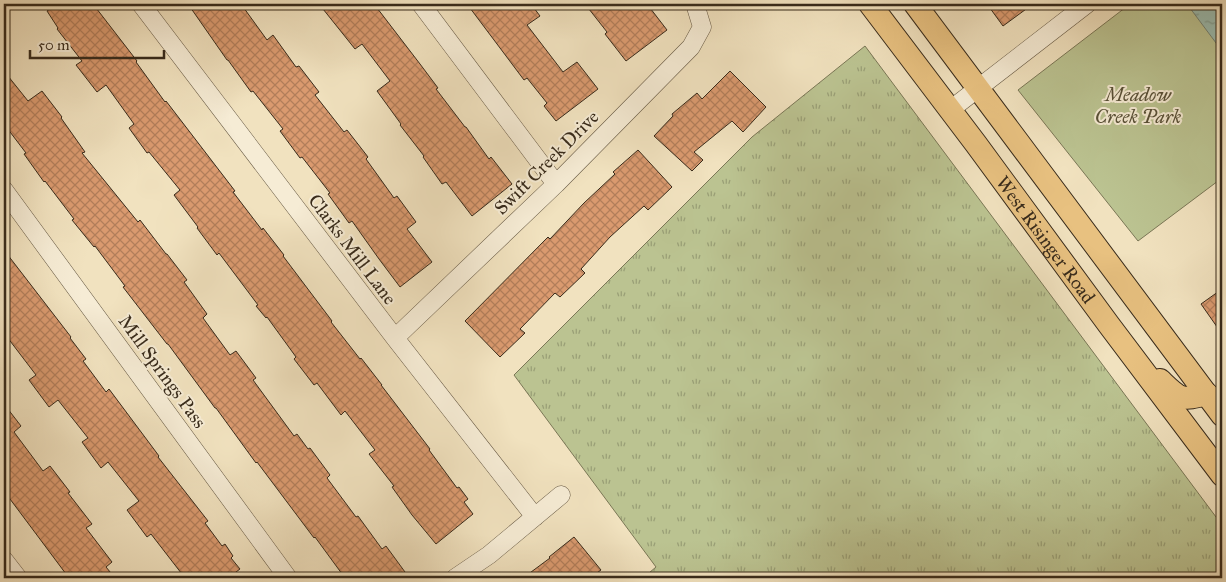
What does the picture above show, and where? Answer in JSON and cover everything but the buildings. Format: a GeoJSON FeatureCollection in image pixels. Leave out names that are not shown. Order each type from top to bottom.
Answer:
{"type":"FeatureCollection","features":[{"type":"Feature","properties":{"kind":"main road","name":"West Risinger Road"},"geometry":{"type":"LineString","coordinates":[[870,4],[1222,475]]}},
{"type":"Feature","properties":{"kind":"main road","name":"West Risinger Road"},"geometry":{"type":"LineString","coordinates":[[915,4],[1222,415]]}},
{"type":"Feature","properties":{"kind":"main road"},"geometry":{"type":"LineString","coordinates":[[1076,279],[1096,293],[1157,377],[1176,395],[1189,399],[1207,394]]}},
{"type":"Feature","properties":{"kind":"street","name":"Clarks Mill Lane"},"geometry":{"type":"LineString","coordinates":[[141,4],[395,338],[535,517]]}},
{"type":"Feature","properties":{"kind":"street"},"geometry":{"type":"LineString","coordinates":[[422,4],[556,184]]}},
{"type":"Feature","properties":{"kind":"street","name":"Swift Creek Drive"},"geometry":{"type":"LineString","coordinates":[[395,338],[556,184],[691,47],[702,27],[695,4]]}},
{"type":"Feature","properties":{"kind":"street"},"geometry":{"type":"LineString","coordinates":[[950,110],[1087,4]]}},
{"type":"Feature","properties":{"kind":"street","name":"Mill Springs Pass"},"geometry":{"type":"LineString","coordinates":[[4,190],[288,578]]}},
{"type":"Feature","properties":{"kind":"street"},"geometry":{"type":"LineString","coordinates":[[455,578],[489,555],[561,495]]}},
{"type":"Feature","properties":{"kind":"street"},"geometry":{"type":"LineString","coordinates":[[4,560],[18,578]]}},
{"type":"Feature","properties":{"kind":"green space","name":"Meadow Creek Park"},"geometry":{"type":"Polygon","coordinates":[[[1130,4],[1222,4],[1222,178],[1138,241],[1018,90],[1130,4]]]}},
{"type":"Feature","properties":{"kind":"green space"},"geometry":{"type":"Polygon","coordinates":[[[865,46],[1222,525],[1222,578],[643,578],[656,567],[514,375],[752,137],[865,46]]]}},
{"type":"Feature","properties":{"kind":"water"},"geometry":{"type":"Polygon","coordinates":[[[1187,4],[1222,4],[1222,51],[1187,4]]]}}]}
